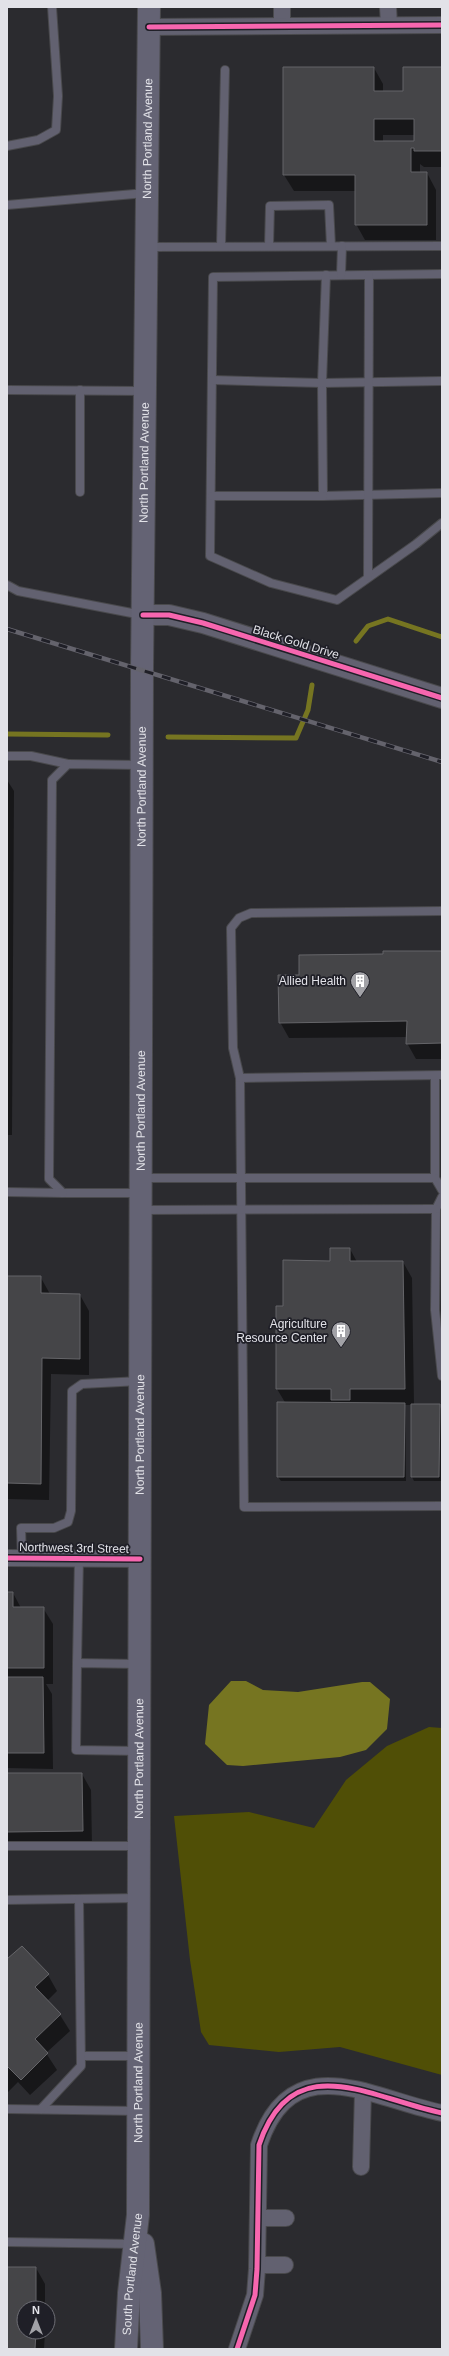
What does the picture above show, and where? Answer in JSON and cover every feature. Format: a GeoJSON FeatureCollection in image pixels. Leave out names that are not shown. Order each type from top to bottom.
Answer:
{"type":"FeatureCollection","features":[{"type":"Feature","properties":{"kind":"main road","name":"North Portland Avenue"},"geometry":{"type":"LineString","coordinates":[[138,2215],[142,765],[149,17]]}},
{"type":"Feature","properties":{"kind":"main road","name":"South Portland Avenue"},"geometry":{"type":"LineString","coordinates":[[126,2349],[138,2215]]}},
{"type":"Feature","properties":{"kind":"main road","name":"South Portland Avenue"},"geometry":{"type":"LineString","coordinates":[[138,2215],[150,2293],[152,2349]]}},
{"type":"Feature","properties":{"kind":"street"},"geometry":{"type":"LineString","coordinates":[[282,7],[282,26]]}},
{"type":"Feature","properties":{"kind":"street"},"geometry":{"type":"LineString","coordinates":[[388,7],[389,25]]}},
{"type":"Feature","properties":{"kind":"street"},"geometry":{"type":"LineString","coordinates":[[149,17],[282,26],[442,25]]}},
{"type":"Feature","properties":{"kind":"street","name":"Black Gold Drive"},"geometry":{"type":"LineString","coordinates":[[143,615],[169,615],[203,623],[442,698]]}},
{"type":"Feature","properties":{"kind":"street","name":"Northwest 3rd Street"},"geometry":{"type":"LineString","coordinates":[[14,1558],[140,1559]]}},
{"type":"Feature","properties":{"kind":"street"},"geometry":{"type":"LineString","coordinates":[[237,2349],[255,2295],[258,2265],[259,2145],[264,2129],[273,2113],[301,2092],[316,2086],[345,2086],[363,2090],[411,2106],[442,2113]]}},
{"type":"Feature","properties":{"kind":"street"},"geometry":{"type":"LineString","coordinates":[[361,2167],[363,2090]]}},
{"type":"Feature","properties":{"kind":"street"},"geometry":{"type":"LineString","coordinates":[[259,2218],[286,2218]]}},
{"type":"Feature","properties":{"kind":"street"},"geometry":{"type":"LineString","coordinates":[[258,2265],[286,2265]]}},
{"type":"Feature","properties":{"kind":"lane"},"geometry":{"type":"LineString","coordinates":[[7,146],[38,140],[56,130],[58,96],[52,7]]}},
{"type":"Feature","properties":{"kind":"lane"},"geometry":{"type":"LineString","coordinates":[[221,246],[225,70]]}},
{"type":"Feature","properties":{"kind":"lane"},"geometry":{"type":"LineString","coordinates":[[7,205],[147,193]]}},
{"type":"Feature","properties":{"kind":"lane"},"geometry":{"type":"LineString","coordinates":[[270,246],[270,206],[329,205],[331,246]]}},
{"type":"Feature","properties":{"kind":"lane"},"geometry":{"type":"LineString","coordinates":[[341,275],[342,246]]}},
{"type":"Feature","properties":{"kind":"lane"},"geometry":{"type":"LineString","coordinates":[[147,247],[442,246]]}},
{"type":"Feature","properties":{"kind":"lane"},"geometry":{"type":"LineString","coordinates":[[442,274],[213,277],[212,496],[210,556],[271,583],[337,600],[416,544],[442,523]]}},
{"type":"Feature","properties":{"kind":"lane"},"geometry":{"type":"LineString","coordinates":[[323,496],[322,383],[326,275]]}},
{"type":"Feature","properties":{"kind":"lane"},"geometry":{"type":"LineString","coordinates":[[368,577],[369,275]]}},
{"type":"Feature","properties":{"kind":"lane"},"geometry":{"type":"LineString","coordinates":[[213,380],[322,383],[442,381]]}},
{"type":"Feature","properties":{"kind":"lane"},"geometry":{"type":"LineString","coordinates":[[7,390],[145,391]]}},
{"type":"Feature","properties":{"kind":"lane"},"geometry":{"type":"LineString","coordinates":[[80,390],[80,492]]}},
{"type":"Feature","properties":{"kind":"lane"},"geometry":{"type":"LineString","coordinates":[[212,496],[323,496],[442,493]]}},
{"type":"Feature","properties":{"kind":"lane"},"geometry":{"type":"LineString","coordinates":[[7,585],[18,591],[143,615]]}},
{"type":"Feature","properties":{"kind":"lane"},"geometry":{"type":"LineString","coordinates":[[7,756],[31,756],[68,764],[142,765]]}},
{"type":"Feature","properties":{"kind":"lane"},"geometry":{"type":"LineString","coordinates":[[63,1193],[49,1179],[52,780],[68,764]]}},
{"type":"Feature","properties":{"kind":"lane"},"geometry":{"type":"LineString","coordinates":[[442,911],[252,913],[239,918],[231,928],[233,1048],[240,1078],[244,1507],[442,1506]]}},
{"type":"Feature","properties":{"kind":"lane"},"geometry":{"type":"LineString","coordinates":[[240,1078],[438,1076],[435,1178],[442,1190]]}},
{"type":"Feature","properties":{"kind":"lane"},"geometry":{"type":"LineString","coordinates":[[141,1194],[241,1180],[435,1178]]}},
{"type":"Feature","properties":{"kind":"lane"},"geometry":{"type":"LineString","coordinates":[[7,1192],[141,1194],[242,1210],[436,1209]]}},
{"type":"Feature","properties":{"kind":"lane"},"geometry":{"type":"LineString","coordinates":[[442,1197],[436,1209],[435,1310],[440,1336],[442,1376]]}},
{"type":"Feature","properties":{"kind":"lane"},"geometry":{"type":"LineString","coordinates":[[14,1558],[21,1528],[54,1528],[68,1522],[71,1511],[72,1391],[82,1384],[141,1381]]}},
{"type":"Feature","properties":{"kind":"lane"},"geometry":{"type":"LineString","coordinates":[[79,1558],[76,1750],[140,1751]]}},
{"type":"Feature","properties":{"kind":"lane"},"geometry":{"type":"LineString","coordinates":[[77,1663],[140,1664]]}},
{"type":"Feature","properties":{"kind":"lane"},"geometry":{"type":"LineString","coordinates":[[7,1846],[140,1846]]}},
{"type":"Feature","properties":{"kind":"lane"},"geometry":{"type":"LineString","coordinates":[[7,1900],[139,1898]]}},
{"type":"Feature","properties":{"kind":"lane"},"geometry":{"type":"LineString","coordinates":[[41,2109],[81,2066],[79,1899]]}},
{"type":"Feature","properties":{"kind":"lane"},"geometry":{"type":"LineString","coordinates":[[82,2056],[139,2056]]}},
{"type":"Feature","properties":{"kind":"lane"},"geometry":{"type":"LineString","coordinates":[[7,2109],[139,2111]]}},
{"type":"Feature","properties":{"kind":"lane"},"geometry":{"type":"LineString","coordinates":[[7,2242],[135,2244]]}},
{"type":"Feature","properties":{"kind":"shaded area"},"geometry":{"type":"Polygon","coordinates":[[[231,1681],[246,1681],[263,1690],[298,1692],[370,1682],[390,1699],[387,1729],[366,1750],[340,1757],[243,1766],[227,1765],[205,1744],[209,1705],[231,1681]]]}},
{"type":"Feature","properties":{"kind":"shaded area"},"geometry":{"type":"Polygon","coordinates":[[[429,1727],[442,1728],[442,2075],[340,2047],[279,2052],[209,2045],[201,2032],[190,1960],[174,1816],[249,1812],[314,1828],[346,1780],[387,1746],[429,1727]]]}},
{"type":"Feature","properties":{"kind":"building"},"geometry":{"type":"Polygon","coordinates":[[[283,67],[374,67],[374,91],[403,91],[403,67],[442,67],[442,151],[414,151],[414,148],[411,148],[411,172],[427,172],[427,225],[355,225],[355,175],[283,175],[283,67]],[[374,119],[374,141],[414,141],[414,119],[374,119]]]}},
{"type":"Feature","properties":{"kind":"building","name":"Allied Health"},"geometry":{"type":"Polygon","coordinates":[[[383,951],[442,951],[442,1043],[406,1044],[407,1021],[279,1023],[278,975],[299,975],[299,955],[383,954],[383,951]]]}},
{"type":"Feature","properties":{"kind":"building","name":"Agriculture Resource Center"},"geometry":{"type":"Polygon","coordinates":[[[330,1248],[350,1248],[350,1261],[403,1261],[405,1389],[350,1389],[350,1400],[331,1400],[331,1389],[276,1389],[276,1306],[283,1306],[283,1260],[330,1261],[330,1248]]]}},
{"type":"Feature","properties":{"kind":"building"},"geometry":{"type":"Polygon","coordinates":[[[7,1276],[41,1276],[41,1293],[80,1294],[80,1359],[42,1358],[41,1484],[7,1483],[7,1276]]]}},
{"type":"Feature","properties":{"kind":"building"},"geometry":{"type":"Polygon","coordinates":[[[277,1402],[405,1403],[404,1477],[277,1477],[277,1402]]]}},
{"type":"Feature","properties":{"kind":"building"},"geometry":{"type":"Polygon","coordinates":[[[411,1404],[440,1404],[439,1477],[411,1477],[411,1404]]]}},
{"type":"Feature","properties":{"kind":"building"},"geometry":{"type":"Polygon","coordinates":[[[7,1592],[13,1592],[13,1607],[44,1607],[44,1668],[7,1668],[7,1592]]]}},
{"type":"Feature","properties":{"kind":"building"},"geometry":{"type":"Polygon","coordinates":[[[7,1677],[43,1677],[44,1753],[7,1753],[7,1677]]]}},
{"type":"Feature","properties":{"kind":"building"},"geometry":{"type":"Polygon","coordinates":[[[7,1773],[82,1773],[83,1831],[7,1832],[7,1773]]]}},
{"type":"Feature","properties":{"kind":"building"},"geometry":{"type":"Polygon","coordinates":[[[22,1946],[49,1974],[35,1987],[61,2014],[35,2039],[48,2053],[21,2080],[8,2067],[7,2068],[7,1959],[22,1946]]]}},
{"type":"Feature","properties":{"kind":"building"},"geometry":{"type":"Polygon","coordinates":[[[7,2267],[36,2267],[36,2300],[16,2300],[16,2340],[36,2340],[35,2349],[7,2349],[7,2267]]]}},
{"type":"Feature","properties":{"kind":"waterway"},"geometry":{"type":"LineString","coordinates":[[356,641],[368,626],[388,619],[442,637]]}},
{"type":"Feature","properties":{"kind":"waterway"},"geometry":{"type":"LineString","coordinates":[[168,737],[296,738],[308,710],[312,685]]}},
{"type":"Feature","properties":{"kind":"waterway"},"geometry":{"type":"LineString","coordinates":[[7,734],[108,735]]}},
{"type":"Feature","properties":{"kind":"railway"},"geometry":{"type":"LineString","coordinates":[[7,629],[442,762]]}},
{"type":"Feature","properties":{"kind":"cycle path"},"geometry":{"type":"LineString","coordinates":[[149,27],[442,25]]}},
{"type":"Feature","properties":{"kind":"cycle path"},"geometry":{"type":"LineString","coordinates":[[143,615],[169,615],[203,623],[442,698]]}},
{"type":"Feature","properties":{"kind":"cycle path"},"geometry":{"type":"LineString","coordinates":[[7,1558],[140,1559]]}},
{"type":"Feature","properties":{"kind":"cycle path"},"geometry":{"type":"LineString","coordinates":[[237,2349],[255,2295],[257,2269],[259,2145],[273,2114],[292,2096],[313,2087],[337,2086],[362,2091],[442,2113]]}},
{"type":"Feature","properties":{"kind":"place","name":"Allied Health"},"geometry":{"type":"Point","coordinates":[360,998]}},
{"type":"Feature","properties":{"kind":"place","name":"Agriculture Resource Center"},"geometry":{"type":"Point","coordinates":[341,1348]}}]}
